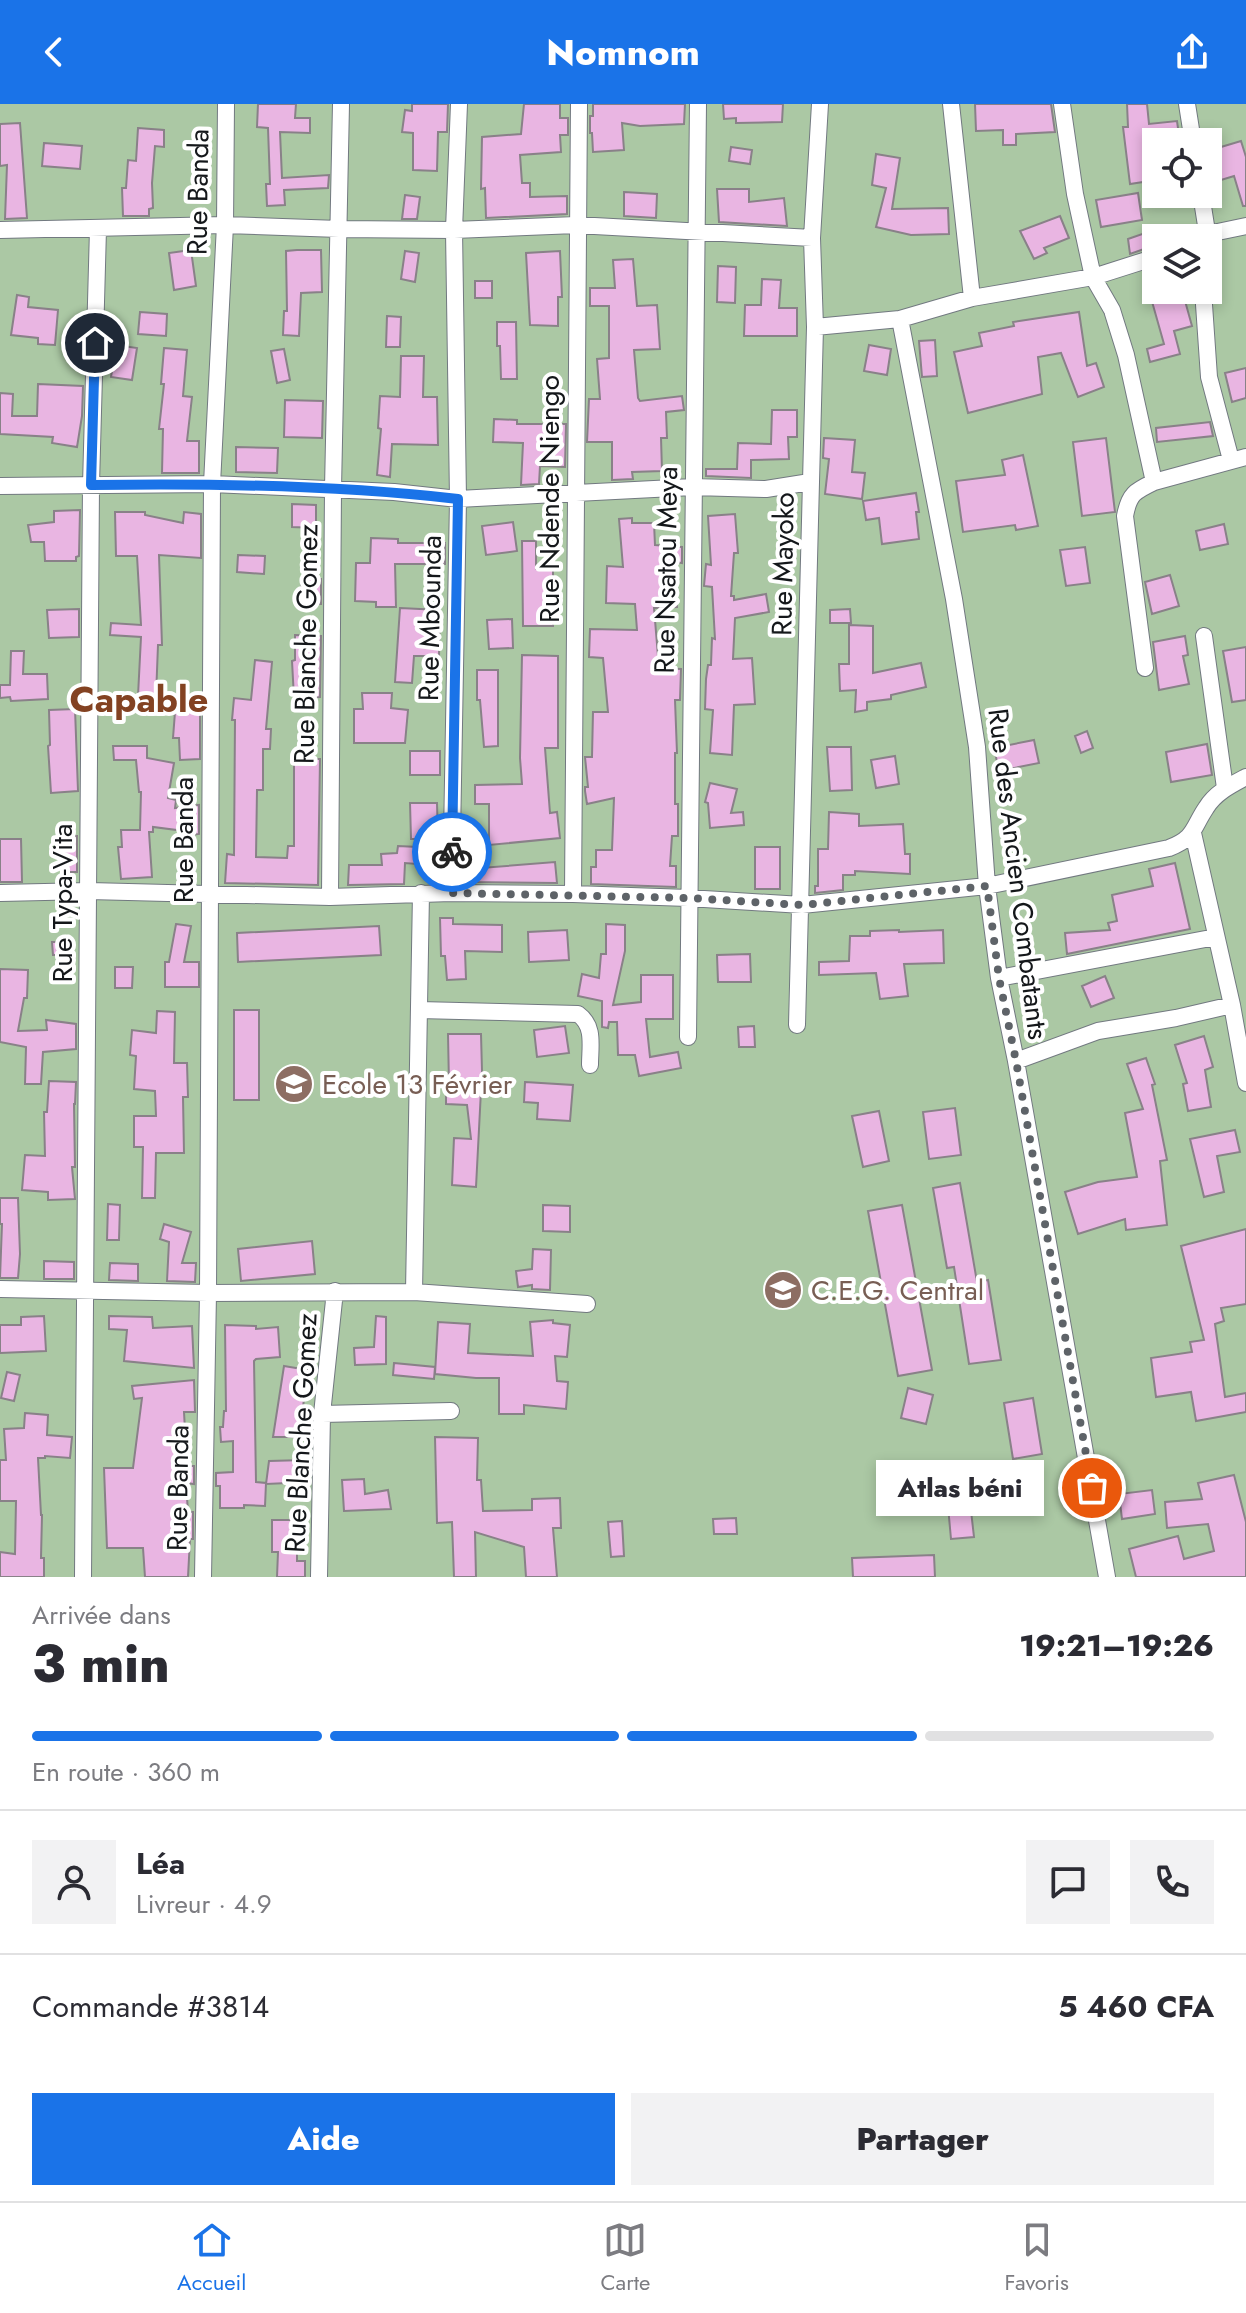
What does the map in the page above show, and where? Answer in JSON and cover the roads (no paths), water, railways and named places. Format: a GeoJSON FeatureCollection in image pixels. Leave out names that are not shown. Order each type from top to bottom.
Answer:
{"type":"FeatureCollection","features":[{"type":"Feature","properties":{"kind":"street","name":"Rue Banda"},"geometry":{"type":"LineString","coordinates":[[203,1577],[208,1293],[212,484],[225,225],[226,104]]}},
{"type":"Feature","properties":{"kind":"street","name":"Rue Blanche Gomez"},"geometry":{"type":"LineString","coordinates":[[330,897],[333,489],[341,104]]}},
{"type":"Feature","properties":{"kind":"street","name":"Rue Mbounda"},"geometry":{"type":"LineString","coordinates":[[451,893],[458,499],[454,230],[459,104]]}},
{"type":"Feature","properties":{"kind":"street","name":"Rue Ndende Niengo"},"geometry":{"type":"LineString","coordinates":[[573,894],[579,104]]}},
{"type":"Feature","properties":{"kind":"street","name":"Rue Nsatou Meya"},"geometry":{"type":"LineString","coordinates":[[688,1037],[698,104]]}},
{"type":"Feature","properties":{"kind":"street","name":"Rue Mayoko"},"geometry":{"type":"LineString","coordinates":[[797,1025],[815,327],[812,238],[820,104]]}},
{"type":"Feature","properties":{"kind":"street"},"geometry":{"type":"LineString","coordinates":[[951,104],[972,298]]}},
{"type":"Feature","properties":{"kind":"street"},"geometry":{"type":"LineString","coordinates":[[1062,104],[1075,194],[1093,277],[1112,310],[1126,355],[1154,482]]}},
{"type":"Feature","properties":{"kind":"street"},"geometry":{"type":"LineString","coordinates":[[1187,104],[1191,128]]}},
{"type":"Feature","properties":{"kind":"street"},"geometry":{"type":"LineString","coordinates":[[0,230],[225,225],[454,230],[576,225],[812,238]]}},
{"type":"Feature","properties":{"kind":"street"},"geometry":{"type":"LineString","coordinates":[[1222,232],[1246,226]]}},
{"type":"Feature","properties":{"kind":"street","name":"Rue Typa-Vita"},"geometry":{"type":"LineString","coordinates":[[83,1577],[91,485],[98,229]]}},
{"type":"Feature","properties":{"kind":"street"},"geometry":{"type":"LineString","coordinates":[[815,327],[900,319],[972,298],[1093,277],[1142,261]]}},
{"type":"Feature","properties":{"kind":"street"},"geometry":{"type":"LineString","coordinates":[[1145,668],[1125,516],[1128,501],[1136,491],[1154,482],[1238,458],[1209,377],[1204,304]]}},
{"type":"Feature","properties":{"kind":"street","name":"Rue des Ancien Combatants"},"geometry":{"type":"LineString","coordinates":[[900,319],[954,599],[975,732],[987,886],[999,978],[1107,1577]]}},
{"type":"Feature","properties":{"kind":"street"},"geometry":{"type":"LineString","coordinates":[[0,486],[212,484],[394,492],[458,499],[693,487],[766,489],[810,482]]}},
{"type":"Feature","properties":{"kind":"street"},"geometry":{"type":"LineString","coordinates":[[1204,636],[1225,788]]}},
{"type":"Feature","properties":{"kind":"street"},"geometry":{"type":"LineString","coordinates":[[0,893],[89,891],[330,897],[421,893],[573,894],[802,905],[987,886],[1169,848],[1184,842],[1193,833],[1207,805],[1225,788],[1246,777]]}},
{"type":"Feature","properties":{"kind":"street"},"geometry":{"type":"LineString","coordinates":[[1193,833],[1232,1005],[1246,1083]]}},
{"type":"Feature","properties":{"kind":"street"},"geometry":{"type":"LineString","coordinates":[[414,1292],[421,893]]}},
{"type":"Feature","properties":{"kind":"street"},"geometry":{"type":"LineString","coordinates":[[999,978],[1216,937]]}},
{"type":"Feature","properties":{"kind":"street"},"geometry":{"type":"LineString","coordinates":[[1016,1061],[1098,1031],[1232,1005]]}},
{"type":"Feature","properties":{"kind":"street"},"geometry":{"type":"LineString","coordinates":[[419,1010],[578,1014],[590,1027],[590,1065]]}},
{"type":"Feature","properties":{"kind":"street"},"geometry":{"type":"LineString","coordinates":[[0,1289],[208,1293],[414,1292],[587,1304]]}},
{"type":"Feature","properties":{"kind":"street","name":"Rue Blanche Gomez"},"geometry":{"type":"LineString","coordinates":[[319,1577],[322,1414],[335,1291]]}},
{"type":"Feature","properties":{"kind":"street"},"geometry":{"type":"LineString","coordinates":[[322,1414],[451,1411]]}},
{"type":"Feature","properties":{"kind":"place","name":"Ecole 13 Février"},"geometry":{"type":"Point","coordinates":[294,1084]}},
{"type":"Feature","properties":{"kind":"place","name":"C.E.G. Central"},"geometry":{"type":"Point","coordinates":[783,1290]}},
{"type":"Feature","properties":{"kind":"place","name":"Atlas béni"},"geometry":{"type":"Point","coordinates":[1092,1488]}},
{"type":"Feature","properties":{"kind":"district","name":"Capable"},"geometry":{"type":"Point","coordinates":[139,699]}}]}
